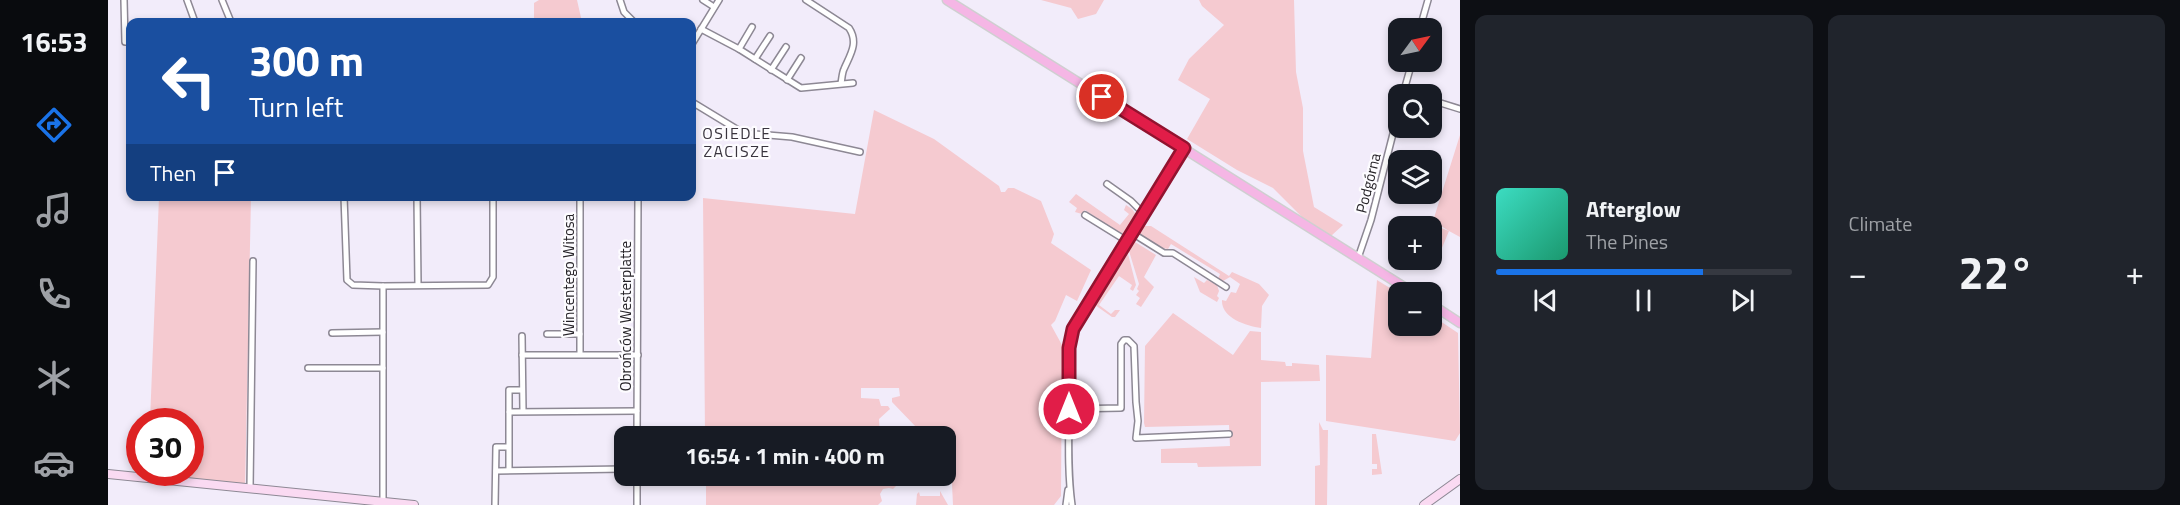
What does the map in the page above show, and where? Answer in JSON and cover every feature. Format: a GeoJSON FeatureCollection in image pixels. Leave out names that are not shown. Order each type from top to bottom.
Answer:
{"type":"FeatureCollection","features":[{"type":"Feature","properties":{"kind":"main road"},"geometry":{"type":"LineString","coordinates":[[946,0],[1396,282]]}},
{"type":"Feature","properties":{"kind":"main road"},"geometry":{"type":"LineString","coordinates":[[1442,311],[1460,323]]}},
{"type":"Feature","properties":{"kind":"main road"},"geometry":{"type":"LineString","coordinates":[[108,474],[414,505]]}},
{"type":"Feature","properties":{"kind":"main road"},"geometry":{"type":"LineString","coordinates":[[1425,505],[1460,480]]}},
{"type":"Feature","properties":{"kind":"street"},"geometry":{"type":"LineString","coordinates":[[124,0],[126,42]]}},
{"type":"Feature","properties":{"kind":"street"},"geometry":{"type":"LineString","coordinates":[[187,0],[194,18]]}},
{"type":"Feature","properties":{"kind":"street"},"geometry":{"type":"LineString","coordinates":[[222,0],[229,18]]}},
{"type":"Feature","properties":{"kind":"street"},"geometry":{"type":"LineString","coordinates":[[620,0],[624,12],[630,18]]}},
{"type":"Feature","properties":{"kind":"street"},"geometry":{"type":"LineString","coordinates":[[703,0],[714,7]]}},
{"type":"Feature","properties":{"kind":"street"},"geometry":{"type":"LineString","coordinates":[[696,36],[719,0]]}},
{"type":"Feature","properties":{"kind":"street"},"geometry":{"type":"LineString","coordinates":[[806,0],[853,33],[852,54],[843,70],[841,83]]}},
{"type":"Feature","properties":{"kind":"street"},"geometry":{"type":"LineString","coordinates":[[1423,18],[1428,0]]}},
{"type":"Feature","properties":{"kind":"street"},"geometry":{"type":"LineString","coordinates":[[738,49],[752,27]]}},
{"type":"Feature","properties":{"kind":"street"},"geometry":{"type":"LineString","coordinates":[[700,29],[738,49],[801,88],[853,83]]}},
{"type":"Feature","properties":{"kind":"street"},"geometry":{"type":"LineString","coordinates":[[755,59],[770,36]]}},
{"type":"Feature","properties":{"kind":"street"},"geometry":{"type":"LineString","coordinates":[[771,70],[786,47]]}},
{"type":"Feature","properties":{"kind":"street"},"geometry":{"type":"LineString","coordinates":[[788,80],[801,58]]}},
{"type":"Feature","properties":{"kind":"street"},"geometry":{"type":"LineString","coordinates":[[1442,103],[1460,109]]}},
{"type":"Feature","properties":{"kind":"street"},"geometry":{"type":"LineString","coordinates":[[696,105],[743,134],[792,137],[860,152]]}},
{"type":"Feature","properties":{"kind":"street","name":"Podgórna"},"geometry":{"type":"LineString","coordinates":[[1358,258],[1371,220],[1392,138]]}},
{"type":"Feature","properties":{"kind":"street"},"geometry":{"type":"LineString","coordinates":[[1072,505],[1069,348],[1073,329],[1184,148]]}},
{"type":"Feature","properties":{"kind":"street"},"geometry":{"type":"LineString","coordinates":[[1107,184],[1131,201],[1143,213]]}},
{"type":"Feature","properties":{"kind":"street"},"geometry":{"type":"LineString","coordinates":[[344,201],[347,280],[353,285],[383,286],[488,285],[493,277],[493,201]]}},
{"type":"Feature","properties":{"kind":"street"},"geometry":{"type":"LineString","coordinates":[[417,201],[418,285]]}},
{"type":"Feature","properties":{"kind":"street","name":"Wincentego Witosa"},"geometry":{"type":"LineString","coordinates":[[580,201],[580,354]]}},
{"type":"Feature","properties":{"kind":"street","name":"Obrońców Westerplatte"},"geometry":{"type":"LineString","coordinates":[[637,426],[638,201]]}},
{"type":"Feature","properties":{"kind":"street"},"geometry":{"type":"LineString","coordinates":[[1085,215],[1127,241]]}},
{"type":"Feature","properties":{"kind":"street"},"geometry":{"type":"LineString","coordinates":[[1132,234],[1164,253],[1173,253],[1226,287]]}},
{"type":"Feature","properties":{"kind":"street"},"geometry":{"type":"LineString","coordinates":[[250,488],[252,261]]}},
{"type":"Feature","properties":{"kind":"street"},"geometry":{"type":"LineString","coordinates":[[383,286],[383,502]]}},
{"type":"Feature","properties":{"kind":"street"},"geometry":{"type":"LineString","coordinates":[[332,333],[383,332]]}},
{"type":"Feature","properties":{"kind":"street"},"geometry":{"type":"LineString","coordinates":[[547,334],[580,334]]}},
{"type":"Feature","properties":{"kind":"street"},"geometry":{"type":"LineString","coordinates":[[522,336],[523,411]]}},
{"type":"Feature","properties":{"kind":"street"},"geometry":{"type":"LineString","coordinates":[[1121,408],[1120,344],[1128,340],[1134,346],[1138,421],[1136,438],[1229,434]]}},
{"type":"Feature","properties":{"kind":"street","name":"Wincentego Witosa"},"geometry":{"type":"LineString","coordinates":[[522,355],[638,355]]}},
{"type":"Feature","properties":{"kind":"street"},"geometry":{"type":"LineString","coordinates":[[308,368],[383,368]]}},
{"type":"Feature","properties":{"kind":"street"},"geometry":{"type":"LineString","coordinates":[[509,470],[509,390],[522,390]]}},
{"type":"Feature","properties":{"kind":"street"},"geometry":{"type":"LineString","coordinates":[[1069,409],[1136,408]]}},
{"type":"Feature","properties":{"kind":"street"},"geometry":{"type":"LineString","coordinates":[[508,412],[637,411]]}},
{"type":"Feature","properties":{"kind":"street"},"geometry":{"type":"LineString","coordinates":[[495,505],[496,447],[508,447]]}},
{"type":"Feature","properties":{"kind":"street"},"geometry":{"type":"LineString","coordinates":[[496,471],[614,469]]}},
{"type":"Feature","properties":{"kind":"street"},"geometry":{"type":"LineString","coordinates":[[1066,505],[1070,473]]}},
{"type":"Feature","properties":{"kind":"street"},"geometry":{"type":"LineString","coordinates":[[637,486],[637,505]]}},
{"type":"Feature","properties":{"kind":"shaded area"},"geometry":{"type":"Polygon","coordinates":[[[539,0],[577,0],[581,18],[534,18],[534,3],[539,0]]]}},
{"type":"Feature","properties":{"kind":"shaded area"},"geometry":{"type":"Polygon","coordinates":[[[1041,0],[1104,0],[1096,14],[1078,19],[1071,8],[1041,0]]]}},
{"type":"Feature","properties":{"kind":"shaded area"},"geometry":{"type":"Polygon","coordinates":[[[1199,0],[1294,0],[1296,72],[1303,108],[1303,151],[1314,207],[1343,225],[1331,236],[1304,219],[1273,188],[1237,170],[1187,139],[1210,99],[1178,80],[1189,59],[1224,25],[1202,6],[1199,0]]]}},
{"type":"Feature","properties":{"kind":"shaded area"},"geometry":{"type":"Polygon","coordinates":[[[874,110],[934,139],[999,186],[1001,192],[1014,188],[1041,201],[1054,234],[1051,243],[1091,270],[1077,301],[1066,295],[1051,325],[1062,345],[1061,496],[1054,505],[953,505],[952,486],[956,486],[956,426],[915,426],[892,402],[892,398],[900,396],[899,388],[861,388],[861,398],[879,399],[881,406],[888,406],[890,409],[879,419],[879,426],[705,426],[703,198],[855,214],[874,110]]]}},
{"type":"Feature","properties":{"kind":"shaded area"},"geometry":{"type":"Polygon","coordinates":[[[1460,135],[1460,237],[1442,226],[1442,216],[1435,216],[1438,204],[1442,204],[1442,192],[1460,135]]]}},
{"type":"Feature","properties":{"kind":"shaded area"},"geometry":{"type":"Polygon","coordinates":[[[1076,194],[1120,225],[1129,214],[1124,210],[1126,205],[1138,217],[1129,233],[1121,234],[1085,210],[1082,214],[1075,212],[1077,208],[1069,202],[1076,194]]]}},
{"type":"Feature","properties":{"kind":"shaded area"},"geometry":{"type":"Polygon","coordinates":[[[159,201],[251,201],[245,488],[204,483],[204,408],[151,408],[159,201]]]}},
{"type":"Feature","properties":{"kind":"shaded area"},"geometry":{"type":"Polygon","coordinates":[[[1144,226],[1151,226],[1229,276],[1232,272],[1259,284],[1269,295],[1262,306],[1261,328],[1236,320],[1226,312],[1223,306],[1222,300],[1226,301],[1231,292],[1236,293],[1240,284],[1230,277],[1223,281],[1218,279],[1220,274],[1171,244],[1168,249],[1162,248],[1139,234],[1144,226]]]}},
{"type":"Feature","properties":{"kind":"shaded area"},"geometry":{"type":"Polygon","coordinates":[[[1442,228],[1449,231],[1442,248],[1442,228]]]}},
{"type":"Feature","properties":{"kind":"shaded area"},"geometry":{"type":"Polygon","coordinates":[[[1135,242],[1156,255],[1144,277],[1154,287],[1141,307],[1136,304],[1140,298],[1136,295],[1139,291],[1137,289],[1139,284],[1129,251],[1135,242]]]}},
{"type":"Feature","properties":{"kind":"shaded area"},"geometry":{"type":"Polygon","coordinates":[[[1128,254],[1136,285],[1133,291],[1130,289],[1132,285],[1119,276],[1099,305],[1111,314],[1115,310],[1120,310],[1115,317],[1112,317],[1095,305],[1128,254]]]}},
{"type":"Feature","properties":{"kind":"shaded area"},"geometry":{"type":"Polygon","coordinates":[[[1194,277],[1204,283],[1207,280],[1217,285],[1219,298],[1217,302],[1200,292],[1194,277]]]}},
{"type":"Feature","properties":{"kind":"shaded area"},"geometry":{"type":"Polygon","coordinates":[[[1377,280],[1388,287],[1388,336],[1442,336],[1442,322],[1458,333],[1460,433],[1455,441],[1326,421],[1326,355],[1371,358],[1377,280]]]}},
{"type":"Feature","properties":{"kind":"shaded area"},"geometry":{"type":"Polygon","coordinates":[[[1173,313],[1233,355],[1250,331],[1261,332],[1261,360],[1285,362],[1286,366],[1292,366],[1292,363],[1319,365],[1320,381],[1261,382],[1261,466],[1198,467],[1197,463],[1161,463],[1161,449],[1230,446],[1229,425],[1145,427],[1145,346],[1173,313]]]}},
{"type":"Feature","properties":{"kind":"shaded area"},"geometry":{"type":"Polygon","coordinates":[[[1319,422],[1323,430],[1328,430],[1327,505],[1315,505],[1315,466],[1320,465],[1319,422]]]}},
{"type":"Feature","properties":{"kind":"shaded area"},"geometry":{"type":"Polygon","coordinates":[[[1372,434],[1376,434],[1382,474],[1372,475],[1372,469],[1377,469],[1377,464],[1372,464],[1372,434]]]}},
{"type":"Feature","properties":{"kind":"shaded area"},"geometry":{"type":"Polygon","coordinates":[[[706,486],[896,486],[893,489],[883,489],[880,494],[882,501],[878,505],[706,505],[706,486]]]}},
{"type":"Feature","properties":{"kind":"shaded area"},"geometry":{"type":"Polygon","coordinates":[[[940,491],[948,505],[916,505],[919,492],[920,496],[940,496],[940,491]]]}},
{"type":"Feature","properties":{"kind":"district","name":"OSIEDLE ZACISZE"},"geometry":{"type":"Point","coordinates":[737,142]}},
{"type":"Feature","properties":{"kind":"route"},"geometry":{"type":"LineString","coordinates":[[1069,409],[1069,348],[1073,329],[1184,148],[1102,97]]}}]}
